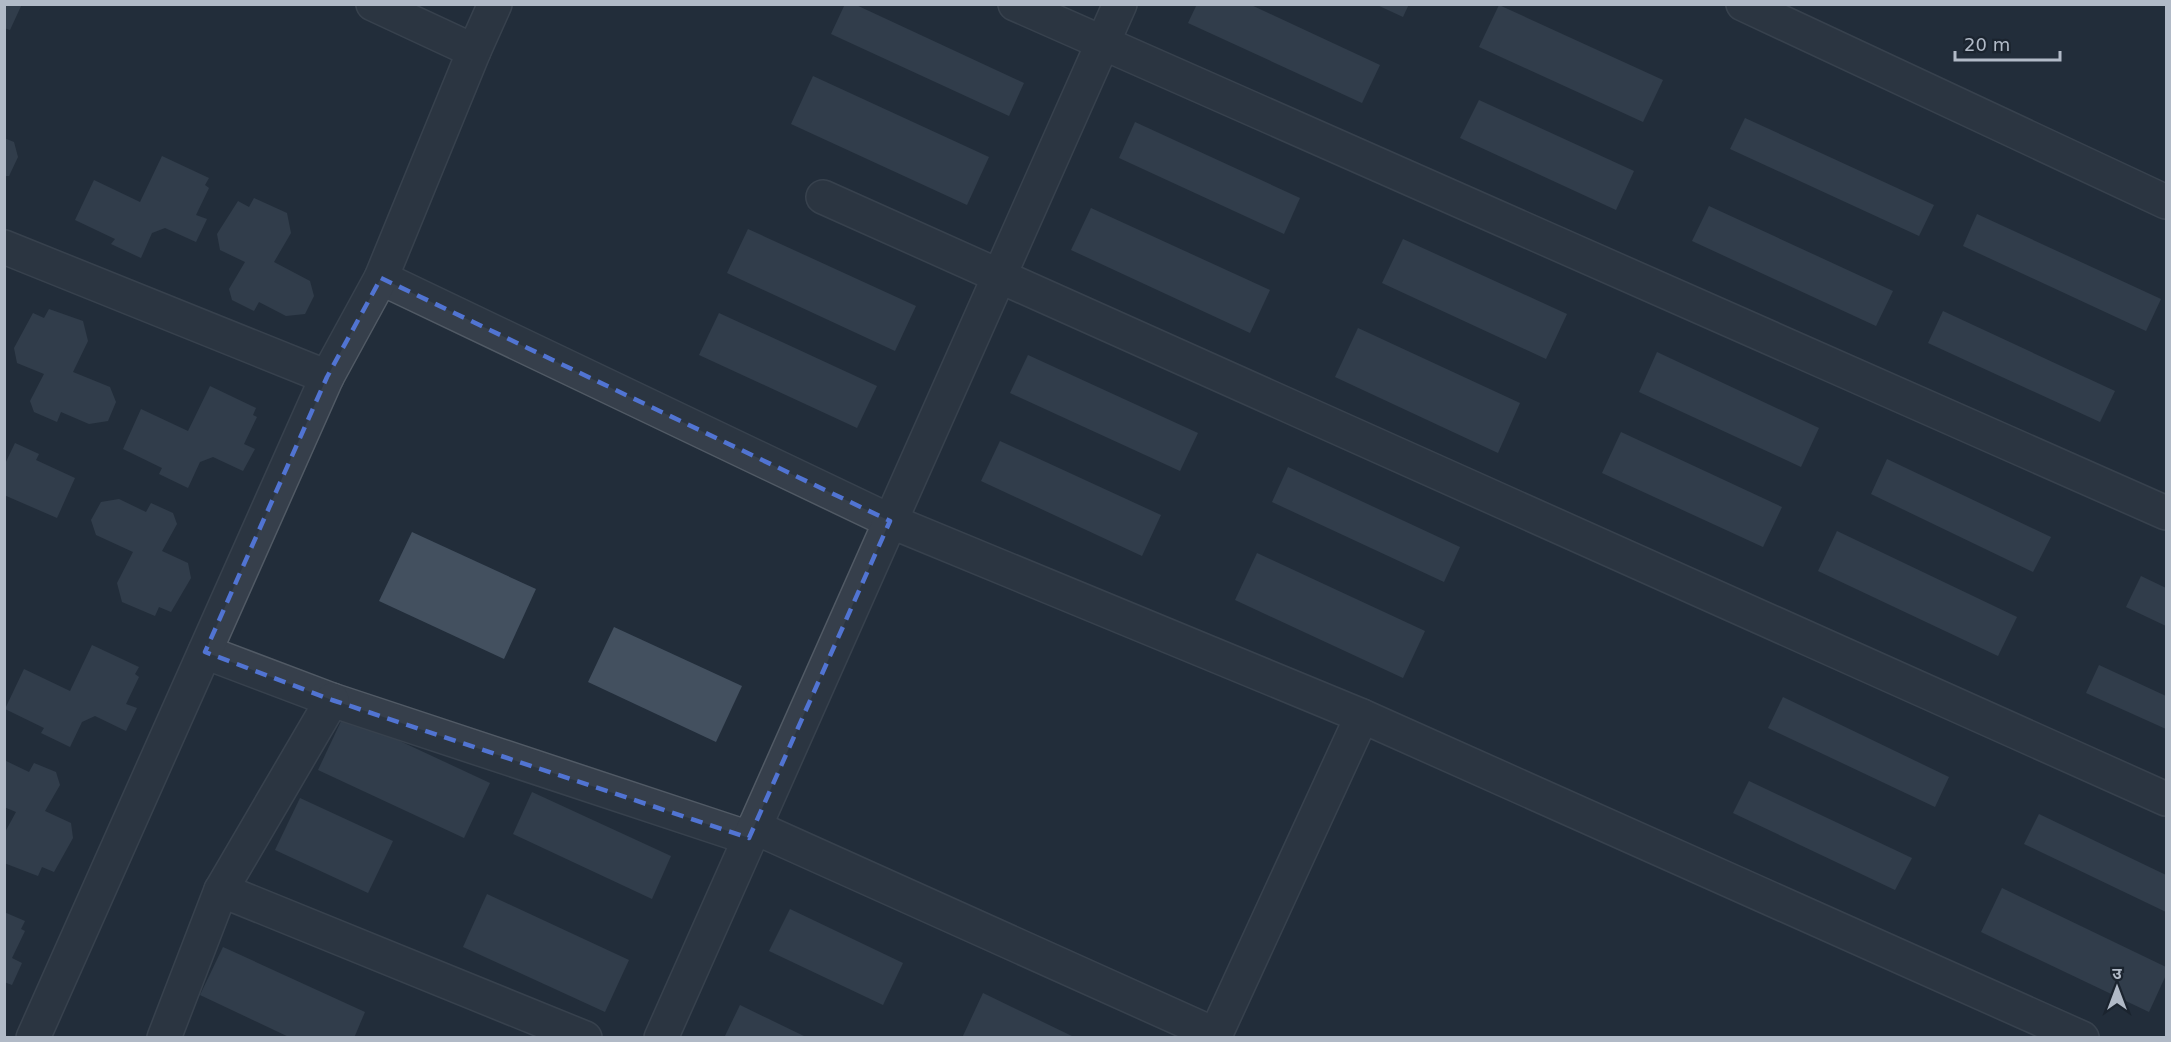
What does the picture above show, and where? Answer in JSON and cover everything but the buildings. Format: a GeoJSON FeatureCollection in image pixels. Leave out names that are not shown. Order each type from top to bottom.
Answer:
{"type":"FeatureCollection","features":[{"type":"Feature","properties":{"kind":"street"},"geometry":{"type":"LineString","coordinates":[[373,4],[474,51]]}},
{"type":"Feature","properties":{"kind":"street"},"geometry":{"type":"LineString","coordinates":[[33,1038],[327,377],[381,278],[495,4]]}},
{"type":"Feature","properties":{"kind":"street"},"geometry":{"type":"LineString","coordinates":[[1015,4],[2166,513]]}},
{"type":"Feature","properties":{"kind":"street"},"geometry":{"type":"LineString","coordinates":[[661,1038],[1120,4]]}},
{"type":"Feature","properties":{"kind":"street"},"geometry":{"type":"LineString","coordinates":[[1743,4],[2166,202]]}},
{"type":"Feature","properties":{"kind":"street"},"geometry":{"type":"LineString","coordinates":[[823,197],[2166,799]]}},
{"type":"Feature","properties":{"kind":"street"},"geometry":{"type":"LineString","coordinates":[[5,250],[327,377]]}},
{"type":"Feature","properties":{"kind":"street"},"geometry":{"type":"LineString","coordinates":[[381,278],[890,521],[1362,716],[2082,1038]]}},
{"type":"Feature","properties":{"kind":"street"},"geometry":{"type":"LineString","coordinates":[[205,652],[332,700],[752,832],[1215,1036],[1362,716]]}},
{"type":"Feature","properties":{"kind":"street"},"geometry":{"type":"LineString","coordinates":[[164,1038],[221,890],[332,700]]}},
{"type":"Feature","properties":{"kind":"street"},"geometry":{"type":"LineString","coordinates":[[221,890],[585,1038]]}},
{"type":"Feature","properties":{"kind":"highlighted area"},"geometry":{"type":"Polygon","coordinates":[[[381,278],[890,521],[749,838],[332,700],[205,652],[327,377],[381,278]]]}}]}
